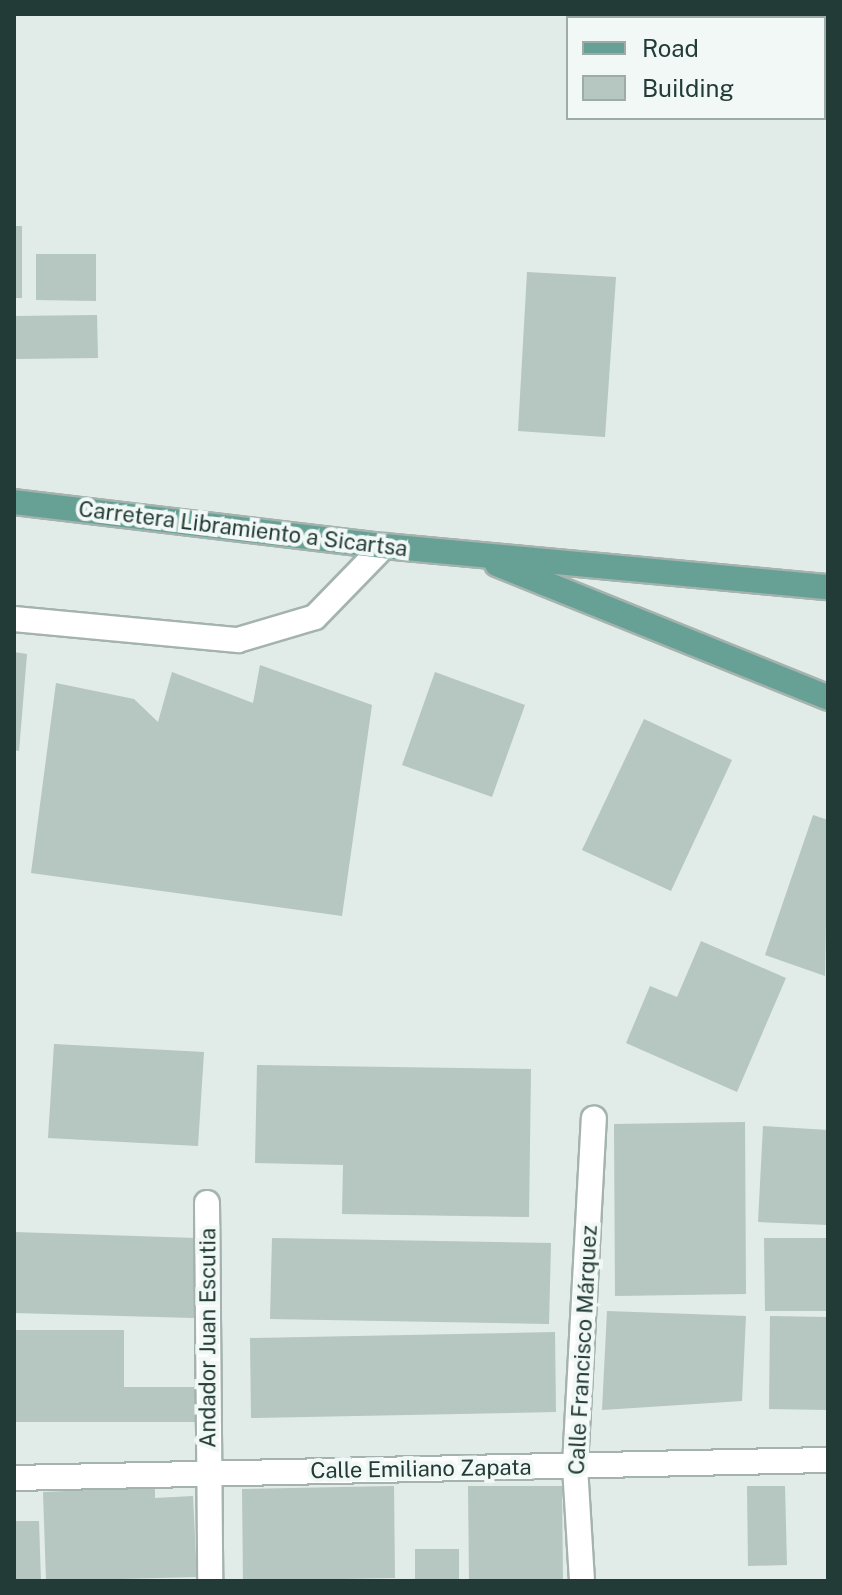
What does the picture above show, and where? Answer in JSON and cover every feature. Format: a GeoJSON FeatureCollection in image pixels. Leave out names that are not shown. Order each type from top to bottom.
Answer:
{"type":"FeatureCollection","features":[{"type":"Feature","properties":{"kind":"main road","name":"Carretera Libramiento a Sicartsa"},"geometry":{"type":"LineString","coordinates":[[14,502],[384,546],[828,587]]}},
{"type":"Feature","properties":{"kind":"main road"},"geometry":{"type":"LineString","coordinates":[[472,554],[828,698]]}},
{"type":"Feature","properties":{"kind":"street"},"geometry":{"type":"LineString","coordinates":[[14,619],[238,640],[315,617],[384,546]]}},
{"type":"Feature","properties":{"kind":"street","name":"Calle Francisco Márquez"},"geometry":{"type":"LineString","coordinates":[[582,1581],[575,1466],[594,1119]]}},
{"type":"Feature","properties":{"kind":"street","name":"Andador Juan Escutia"},"geometry":{"type":"LineString","coordinates":[[207,1203],[210,1581]]}},
{"type":"Feature","properties":{"kind":"street","name":"Calle Emiliano Zapata"},"geometry":{"type":"LineString","coordinates":[[14,1478],[828,1460]]}},
{"type":"Feature","properties":{"kind":"building"},"geometry":{"type":"Polygon","coordinates":[[[14,226],[22,226],[22,298],[14,298],[14,226]]]}},
{"type":"Feature","properties":{"kind":"building"},"geometry":{"type":"Polygon","coordinates":[[[36,254],[96,254],[96,301],[36,300],[36,254]]]}},
{"type":"Feature","properties":{"kind":"building"},"geometry":{"type":"Polygon","coordinates":[[[527,272],[616,277],[605,437],[518,431],[527,272]]]}},
{"type":"Feature","properties":{"kind":"building"},"geometry":{"type":"Polygon","coordinates":[[[97,315],[98,358],[14,359],[14,316],[97,315]]]}},
{"type":"Feature","properties":{"kind":"building"},"geometry":{"type":"Polygon","coordinates":[[[14,652],[27,654],[19,751],[14,750],[14,652]]]}},
{"type":"Feature","properties":{"kind":"building"},"geometry":{"type":"Polygon","coordinates":[[[260,665],[372,705],[342,916],[31,873],[56,683],[134,699],[158,722],[172,672],[253,703],[260,665]]]}},
{"type":"Feature","properties":{"kind":"building"},"geometry":{"type":"Polygon","coordinates":[[[435,672],[525,705],[492,797],[402,765],[435,672]]]}},
{"type":"Feature","properties":{"kind":"building"},"geometry":{"type":"Polygon","coordinates":[[[644,719],[732,760],[671,891],[582,850],[644,719]]]}},
{"type":"Feature","properties":{"kind":"building"},"geometry":{"type":"Polygon","coordinates":[[[813,815],[828,820],[825,976],[765,955],[813,815]]]}},
{"type":"Feature","properties":{"kind":"building"},"geometry":{"type":"Polygon","coordinates":[[[701,941],[786,978],[737,1092],[626,1043],[650,986],[677,997],[701,941]]]}},
{"type":"Feature","properties":{"kind":"building"},"geometry":{"type":"Polygon","coordinates":[[[54,1044],[204,1052],[198,1146],[48,1138],[54,1044]]]}},
{"type":"Feature","properties":{"kind":"building"},"geometry":{"type":"Polygon","coordinates":[[[257,1065],[531,1069],[529,1217],[342,1214],[343,1165],[255,1163],[257,1065]]]}},
{"type":"Feature","properties":{"kind":"building"},"geometry":{"type":"Polygon","coordinates":[[[745,1122],[746,1294],[615,1296],[614,1124],[745,1122]]]}},
{"type":"Feature","properties":{"kind":"building"},"geometry":{"type":"Polygon","coordinates":[[[763,1126],[828,1130],[828,1225],[758,1222],[763,1126]]]}},
{"type":"Feature","properties":{"kind":"building"},"geometry":{"type":"Polygon","coordinates":[[[14,1232],[196,1238],[194,1318],[14,1313],[14,1232]]]}},
{"type":"Feature","properties":{"kind":"building"},"geometry":{"type":"Polygon","coordinates":[[[272,1238],[551,1243],[549,1324],[270,1319],[272,1238]]]}},
{"type":"Feature","properties":{"kind":"building"},"geometry":{"type":"Polygon","coordinates":[[[764,1238],[828,1238],[828,1311],[765,1311],[764,1238]]]}},
{"type":"Feature","properties":{"kind":"building"},"geometry":{"type":"Polygon","coordinates":[[[607,1311],[746,1316],[742,1401],[602,1410],[607,1311]]]}},
{"type":"Feature","properties":{"kind":"building"},"geometry":{"type":"Polygon","coordinates":[[[770,1316],[828,1317],[828,1410],[769,1409],[770,1316]]]}},
{"type":"Feature","properties":{"kind":"building"},"geometry":{"type":"Polygon","coordinates":[[[14,1330],[124,1330],[124,1387],[200,1387],[200,1422],[14,1422],[14,1330]]]}},
{"type":"Feature","properties":{"kind":"building"},"geometry":{"type":"Polygon","coordinates":[[[555,1332],[556,1412],[251,1418],[250,1338],[555,1332]]]}},
{"type":"Feature","properties":{"kind":"building"},"geometry":{"type":"Polygon","coordinates":[[[394,1486],[395,1578],[243,1581],[242,1489],[394,1486]]]}},
{"type":"Feature","properties":{"kind":"building"},"geometry":{"type":"Polygon","coordinates":[[[468,1486],[562,1486],[563,1581],[469,1581],[468,1486]]]}},
{"type":"Feature","properties":{"kind":"building"},"geometry":{"type":"Polygon","coordinates":[[[747,1486],[785,1486],[787,1565],[748,1566],[747,1486]]]}},
{"type":"Feature","properties":{"kind":"building"},"geometry":{"type":"Polygon","coordinates":[[[155,1487],[155,1498],[193,1496],[197,1577],[46,1581],[43,1492],[155,1487]]]}},
{"type":"Feature","properties":{"kind":"building"},"geometry":{"type":"Polygon","coordinates":[[[14,1521],[39,1521],[41,1581],[14,1581],[14,1521]]]}},
{"type":"Feature","properties":{"kind":"building"},"geometry":{"type":"Polygon","coordinates":[[[415,1549],[459,1549],[459,1581],[415,1581],[415,1549]]]}}]}
